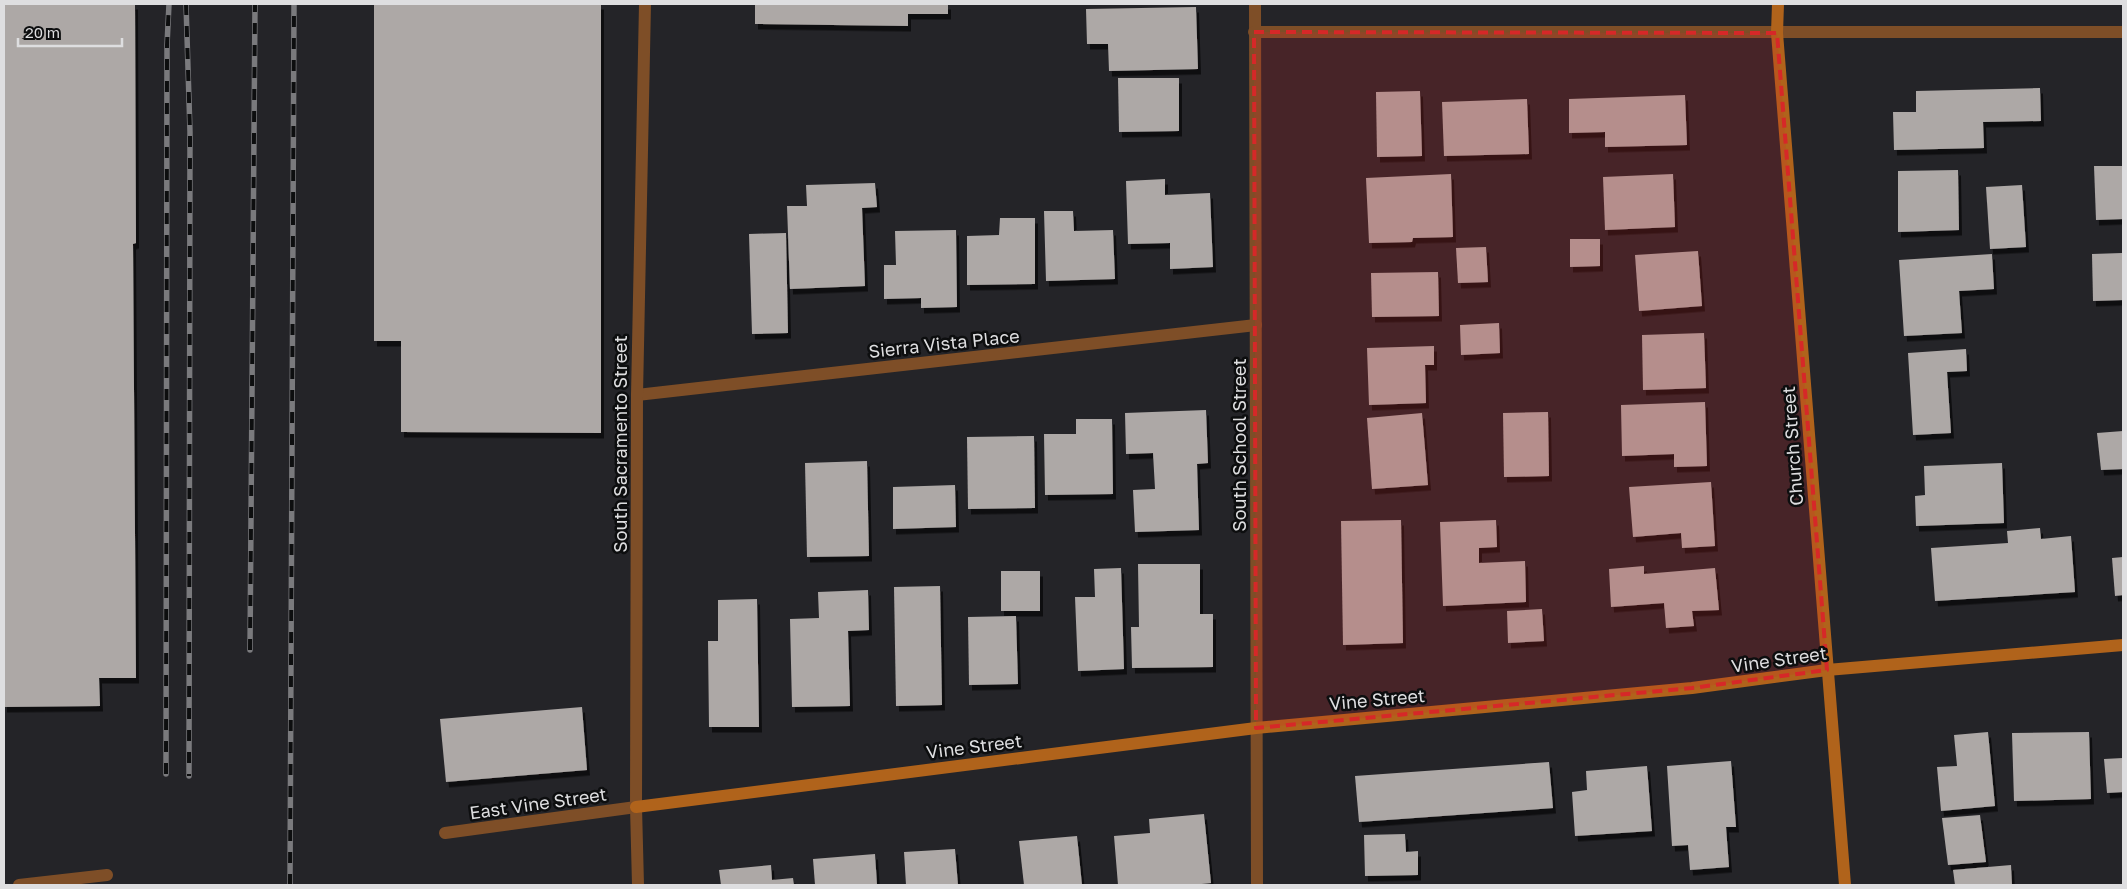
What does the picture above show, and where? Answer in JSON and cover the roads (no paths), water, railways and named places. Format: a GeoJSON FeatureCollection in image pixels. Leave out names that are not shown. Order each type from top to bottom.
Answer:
{"type":"FeatureCollection","features":[{"type":"Feature","properties":{"kind":"street","name":"South Sacramento Street"},"geometry":{"type":"LineString","coordinates":[[638,885],[636,807],[637,395],[645,4]]}},
{"type":"Feature","properties":{"kind":"street","name":"South School Street"},"geometry":{"type":"LineString","coordinates":[[1255,4],[1257,885]]}},
{"type":"Feature","properties":{"kind":"street","name":"Church Street"},"geometry":{"type":"LineString","coordinates":[[1778,4],[1777,33],[1845,885]]}},
{"type":"Feature","properties":{"kind":"street"},"geometry":{"type":"LineString","coordinates":[[1254,32],[2123,32]]}},
{"type":"Feature","properties":{"kind":"street","name":"Sierra Vista Place"},"geometry":{"type":"LineString","coordinates":[[637,395],[1256,325]]}},
{"type":"Feature","properties":{"kind":"street","name":"Vine Street"},"geometry":{"type":"LineString","coordinates":[[636,807],[1256,728],[1692,688],[1827,670],[2123,645]]}},
{"type":"Feature","properties":{"kind":"street","name":"East Vine Street"},"geometry":{"type":"LineString","coordinates":[[444,833],[636,807]]}},
{"type":"Feature","properties":{"kind":"street"},"geometry":{"type":"LineString","coordinates":[[19,885],[107,875]]}},
{"type":"Feature","properties":{"kind":"railway"},"geometry":{"type":"LineString","coordinates":[[166,774],[167,45],[169,4]]}},
{"type":"Feature","properties":{"kind":"railway"},"geometry":{"type":"LineString","coordinates":[[186,4],[190,132],[189,776]]}},
{"type":"Feature","properties":{"kind":"railway"},"geometry":{"type":"LineString","coordinates":[[250,650],[255,4]]}},
{"type":"Feature","properties":{"kind":"railway"},"geometry":{"type":"LineString","coordinates":[[290,885],[294,4]]}}]}
